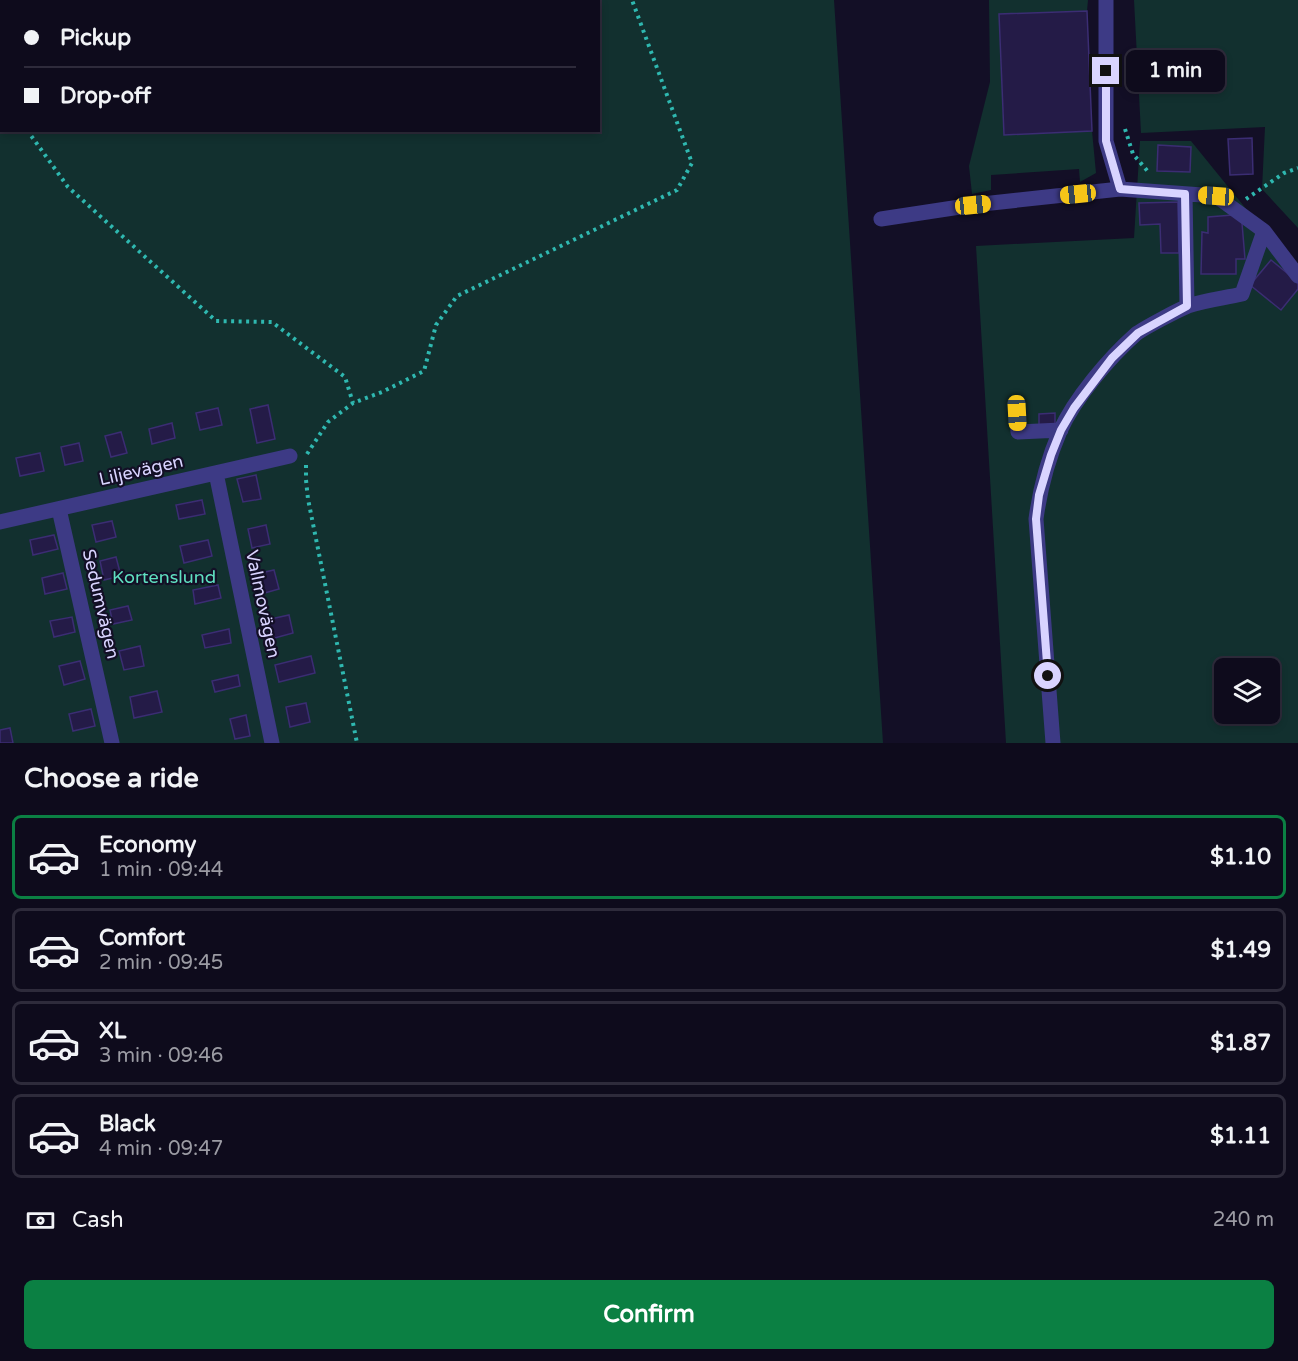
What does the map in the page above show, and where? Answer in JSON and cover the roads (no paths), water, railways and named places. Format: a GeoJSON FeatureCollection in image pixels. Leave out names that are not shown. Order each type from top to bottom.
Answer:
{"type":"FeatureCollection","features":[{"type":"Feature","properties":{"kind":"street"},"geometry":{"type":"LineString","coordinates":[[1106,0],[1106,141],[1120,189]]}},
{"type":"Feature","properties":{"kind":"street"},"geometry":{"type":"LineString","coordinates":[[881,219],[973,205],[1120,189],[1216,196],[1264,231],[1298,276]]}},
{"type":"Feature","properties":{"kind":"street"},"geometry":{"type":"LineString","coordinates":[[1178,194],[1187,306]]}},
{"type":"Feature","properties":{"kind":"street"},"geometry":{"type":"LineString","coordinates":[[1053,743],[1036,519],[1039,495],[1061,430],[1074,408],[1112,358],[1138,333],[1187,306],[1242,294],[1264,231]]}},
{"type":"Feature","properties":{"kind":"street"},"geometry":{"type":"LineString","coordinates":[[1017,413],[1018,432],[1061,430]]}},
{"type":"Feature","properties":{"kind":"street","name":"Liljevägen"},"geometry":{"type":"LineString","coordinates":[[0,522],[290,456]]}},
{"type":"Feature","properties":{"kind":"street","name":"Vallmovägen"},"geometry":{"type":"LineString","coordinates":[[216,473],[272,743]]}},
{"type":"Feature","properties":{"kind":"street","name":"Sedumvägen"},"geometry":{"type":"LineString","coordinates":[[59,509],[112,743]]}},
{"type":"Feature","properties":{"kind":"park label","name":"Kortenslund"},"geometry":{"type":"Point","coordinates":[164,577]}}]}
